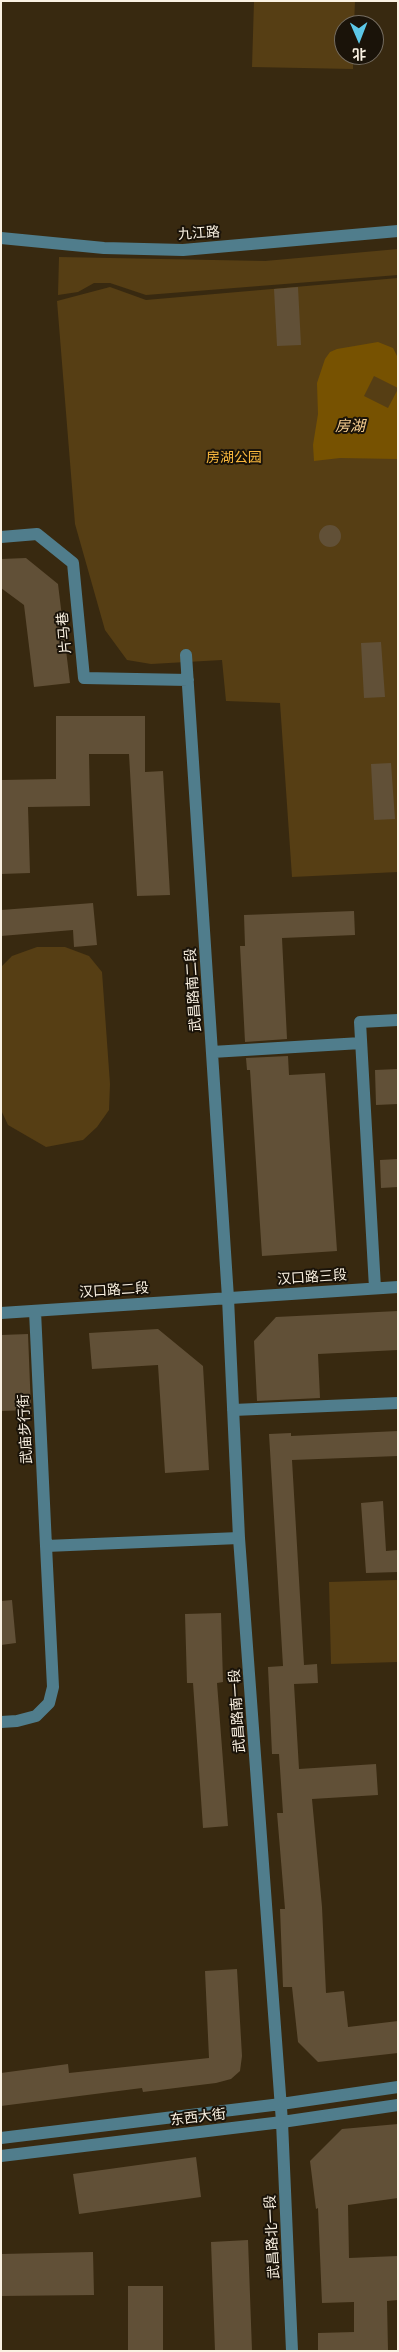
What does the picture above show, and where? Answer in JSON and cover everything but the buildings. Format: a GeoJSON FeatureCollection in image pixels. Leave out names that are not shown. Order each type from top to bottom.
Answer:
{"type":"FeatureCollection","features":[{"type":"Feature","properties":{"kind":"street","name":"九江路"},"geometry":{"type":"LineString","coordinates":[[1,238],[104,248],[183,250],[398,231]]}},
{"type":"Feature","properties":{"kind":"street","name":"片马巷"},"geometry":{"type":"LineString","coordinates":[[1,537],[37,534],[73,563],[84,678],[188,680]]}},
{"type":"Feature","properties":{"kind":"street","name":"武昌路南二段"},"geometry":{"type":"LineString","coordinates":[[186,654],[228,1298]]}},
{"type":"Feature","properties":{"kind":"street"},"geometry":{"type":"LineString","coordinates":[[374,1288],[360,1022],[398,1020]]}},
{"type":"Feature","properties":{"kind":"street"},"geometry":{"type":"LineString","coordinates":[[212,1052],[361,1043]]}},
{"type":"Feature","properties":{"kind":"street","name":"汉口路三段"},"geometry":{"type":"LineString","coordinates":[[228,1298],[398,1287]]}},
{"type":"Feature","properties":{"kind":"street","name":"汉口路二段"},"geometry":{"type":"LineString","coordinates":[[1,1313],[228,1298]]}},
{"type":"Feature","properties":{"kind":"street","name":"武昌路南一段"},"geometry":{"type":"LineString","coordinates":[[228,1298],[239,1538],[282,2122]]}},
{"type":"Feature","properties":{"kind":"street","name":"武庙步行街"},"geometry":{"type":"LineString","coordinates":[[1,1722],[17,1721],[36,1716],[49,1703],[53,1687],[35,1310]]}},
{"type":"Feature","properties":{"kind":"street"},"geometry":{"type":"LineString","coordinates":[[233,1410],[398,1403]]}},
{"type":"Feature","properties":{"kind":"street"},"geometry":{"type":"LineString","coordinates":[[46,1546],[239,1538]]}},
{"type":"Feature","properties":{"kind":"street","name":"东西大街"},"geometry":{"type":"LineString","coordinates":[[1,2138],[281,2104],[398,2087]]}},
{"type":"Feature","properties":{"kind":"street","name":"东西大街"},"geometry":{"type":"LineString","coordinates":[[1,2156],[282,2122],[398,2105]]}},
{"type":"Feature","properties":{"kind":"street","name":"武昌路北一段"},"geometry":{"type":"LineString","coordinates":[[282,2122],[292,2351]]}},
{"type":"Feature","properties":{"kind":"green space"},"geometry":{"type":"Polygon","coordinates":[[[254,1],[355,1],[354,15],[334,15],[334,65],[353,65],[353,69],[252,67],[254,1]]]}},
{"type":"Feature","properties":{"kind":"green space"},"geometry":{"type":"Polygon","coordinates":[[[398,249],[398,275],[146,295],[110,283],[94,283],[78,292],[58,295],[59,257],[265,261],[398,249]]]}},
{"type":"Feature","properties":{"kind":"green space","name":"房湖公园"},"geometry":{"type":"Polygon","coordinates":[[[398,278],[398,872],[292,877],[280,703],[226,701],[222,660],[151,664],[127,660],[105,630],[75,524],[57,301],[110,287],[146,300],[398,278]]]}},
{"type":"Feature","properties":{"kind":"green space"},"geometry":{"type":"Polygon","coordinates":[[[37,947],[65,947],[89,956],[102,972],[110,1084],[109,1110],[97,1127],[83,1140],[46,1147],[8,1125],[1,1110],[1,967],[12,956],[37,947]]]}},
{"type":"Feature","properties":{"kind":"green space"},"geometry":{"type":"Polygon","coordinates":[[[398,1580],[398,1662],[331,1664],[329,1582],[398,1580]]]}},
{"type":"Feature","properties":{"kind":"water","name":"房湖"},"geometry":{"type":"Polygon","coordinates":[[[378,342],[393,348],[398,358],[398,388],[374,376],[364,396],[388,408],[398,389],[398,459],[340,458],[314,461],[313,445],[318,414],[317,383],[325,359],[330,352],[337,349],[378,342]]]}}]}
